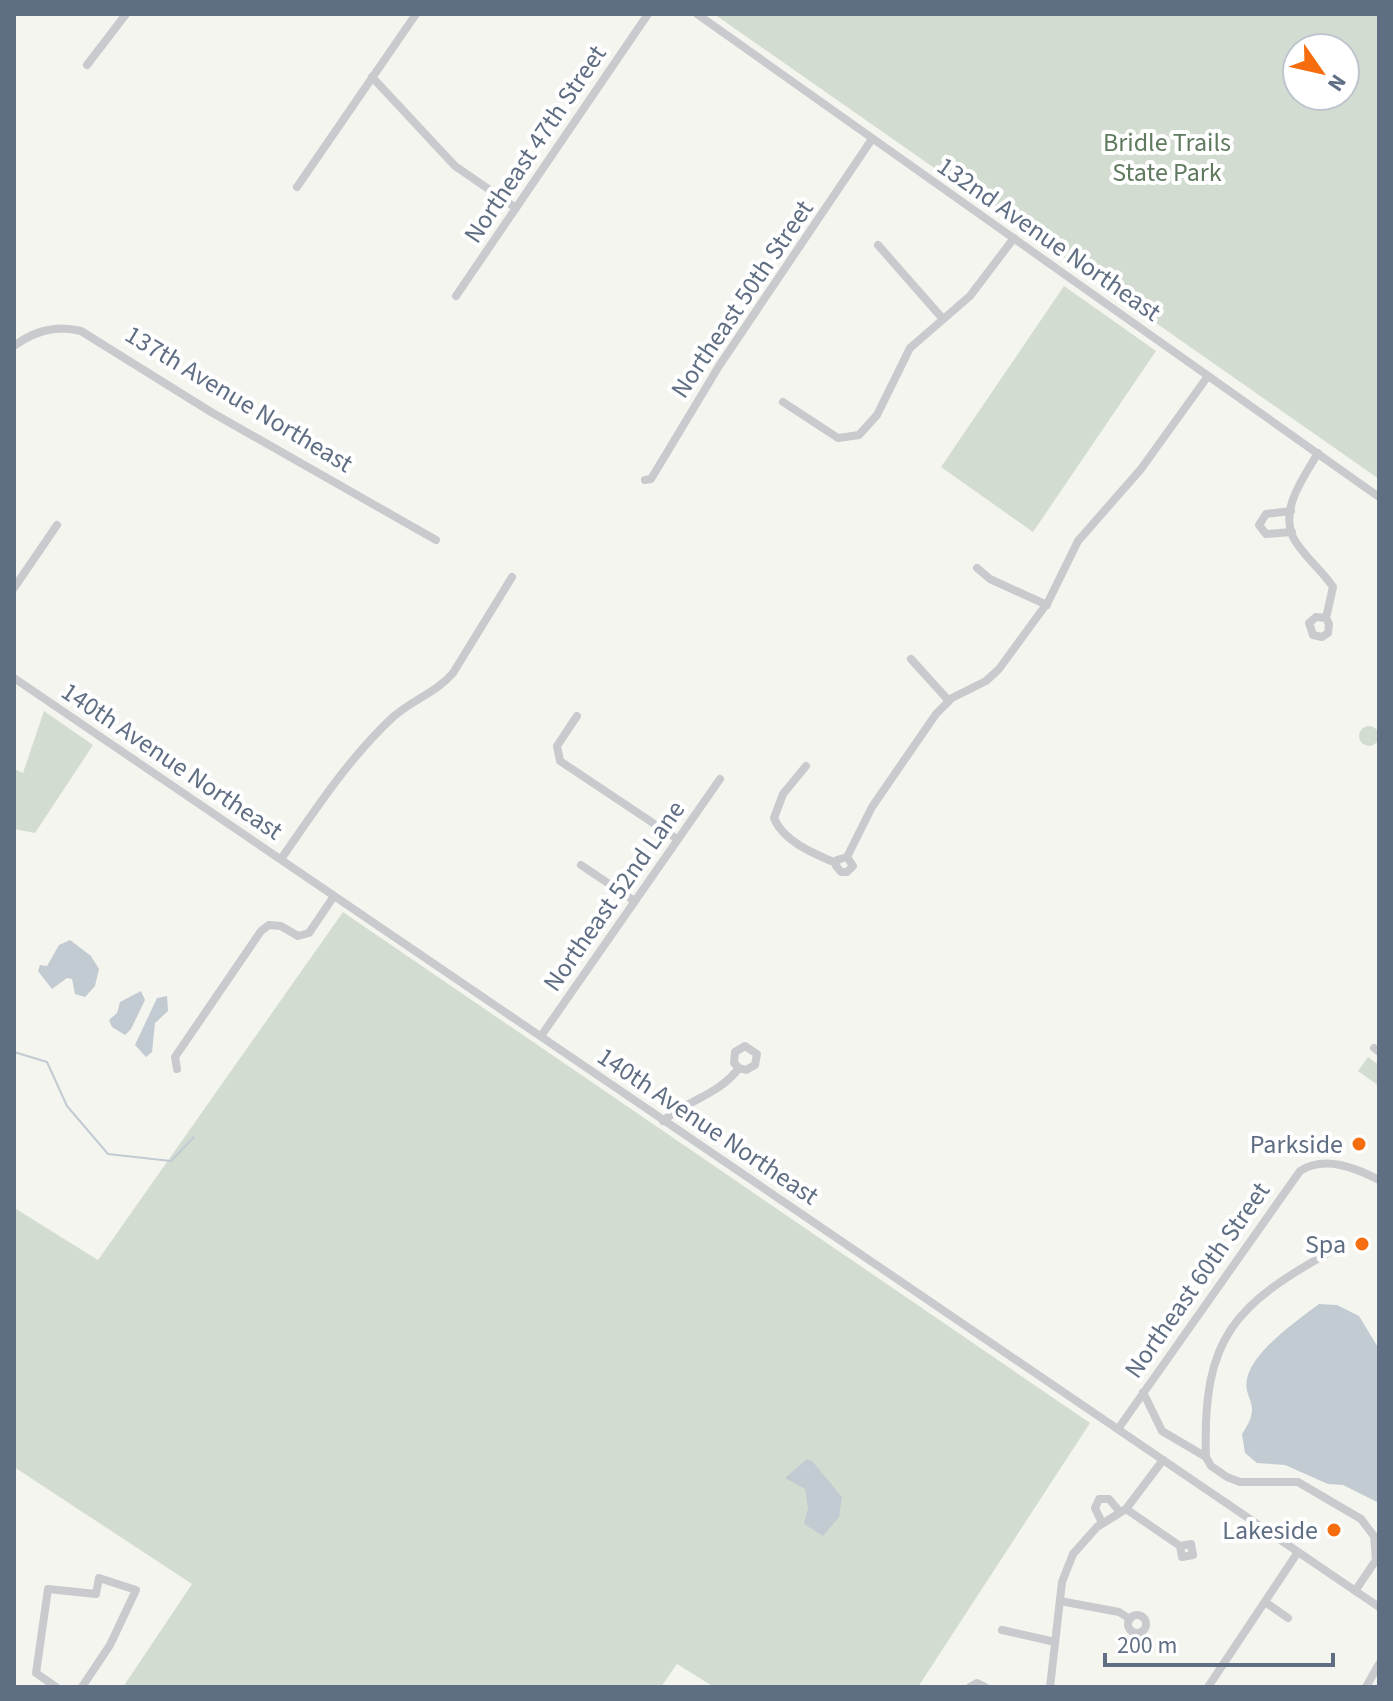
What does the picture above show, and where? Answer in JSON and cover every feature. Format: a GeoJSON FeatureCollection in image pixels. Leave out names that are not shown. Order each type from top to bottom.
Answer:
{"type":"FeatureCollection","features":[{"type":"Feature","properties":{"kind":"street"},"geometry":{"type":"LineString","coordinates":[[87,65],[126,14]]}},
{"type":"Feature","properties":{"kind":"street"},"geometry":{"type":"LineString","coordinates":[[297,187],[416,14]]}},
{"type":"Feature","properties":{"kind":"street","name":"Northeast 47th Street"},"geometry":{"type":"LineString","coordinates":[[456,296],[648,14]]}},
{"type":"Feature","properties":{"kind":"street","name":"132nd Avenue Northeast"},"geometry":{"type":"LineString","coordinates":[[697,14],[1379,497]]}},
{"type":"Feature","properties":{"kind":"street"},"geometry":{"type":"LineString","coordinates":[[372,77],[455,166],[516,208]]}},
{"type":"Feature","properties":{"kind":"street","name":"Northeast 50th Street"},"geometry":{"type":"LineString","coordinates":[[645,480],[651,479],[719,366],[872,139]]}},
{"type":"Feature","properties":{"kind":"street"},"geometry":{"type":"LineString","coordinates":[[783,402],[821,429],[849,439],[869,427],[910,348],[970,296],[1014,238]]}},
{"type":"Feature","properties":{"kind":"street"},"geometry":{"type":"LineString","coordinates":[[878,245],[943,319]]}},
{"type":"Feature","properties":{"kind":"street","name":"137th Avenue Northeast"},"geometry":{"type":"LineString","coordinates":[[14,346],[46,330],[81,331],[211,412],[436,540]]}},
{"type":"Feature","properties":{"kind":"street"},"geometry":{"type":"LineString","coordinates":[[836,863],[847,857],[872,807],[949,701],[986,681],[999,669],[1047,605],[1078,541],[1141,469],[1208,376]]}},
{"type":"Feature","properties":{"kind":"street"},"geometry":{"type":"LineString","coordinates":[[1318,453],[1297,489],[1291,511],[1292,532],[1333,587],[1326,618]]}},
{"type":"Feature","properties":{"kind":"street"},"geometry":{"type":"LineString","coordinates":[[1291,511],[1266,514],[1259,525],[1266,534],[1292,532]]}},
{"type":"Feature","properties":{"kind":"street"},"geometry":{"type":"LineString","coordinates":[[14,588],[57,525]]}},
{"type":"Feature","properties":{"kind":"street"},"geometry":{"type":"LineString","coordinates":[[977,568],[990,579],[1047,605]]}},
{"type":"Feature","properties":{"kind":"street"},"geometry":{"type":"LineString","coordinates":[[281,859],[353,757],[396,715],[445,683],[512,577]]}},
{"type":"Feature","properties":{"kind":"street"},"geometry":{"type":"LineString","coordinates":[[911,659],[949,701]]}},
{"type":"Feature","properties":{"kind":"street","name":"140th Avenue Northeast"},"geometry":{"type":"LineString","coordinates":[[14,678],[1379,1607]]}},
{"type":"Feature","properties":{"kind":"street"},"geometry":{"type":"LineString","coordinates":[[577,716],[557,746],[560,761],[677,839]]}},
{"type":"Feature","properties":{"kind":"street"},"geometry":{"type":"LineString","coordinates":[[806,766],[783,794],[774,818],[778,830],[812,853],[836,863],[839,871],[847,872],[853,866],[847,857]]}},
{"type":"Feature","properties":{"kind":"street","name":"Northeast 52nd Lane"},"geometry":{"type":"LineString","coordinates":[[541,1036],[720,779]]}},
{"type":"Feature","properties":{"kind":"street"},"geometry":{"type":"LineString","coordinates":[[581,865],[633,900]]}},
{"type":"Feature","properties":{"kind":"street"},"geometry":{"type":"LineString","coordinates":[[177,1069],[175,1057],[261,931],[269,925],[281,926],[298,936],[309,933],[334,896]]}},
{"type":"Feature","properties":{"kind":"street"},"geometry":{"type":"LineString","coordinates":[[663,1121],[688,1102],[721,1087],[739,1068]]}},
{"type":"Feature","properties":{"kind":"street","name":"Northeast 60th Street"},"geometry":{"type":"LineString","coordinates":[[1118,1429],[1293,1178],[1316,1163],[1356,1169],[1379,1180]]}},
{"type":"Feature","properties":{"kind":"street"},"geometry":{"type":"LineString","coordinates":[[1337,1248],[1270,1287],[1221,1345],[1210,1374],[1205,1420],[1206,1457],[1211,1466],[1240,1482],[1298,1482],[1361,1519],[1374,1536],[1377,1561],[1355,1591]]}},
{"type":"Feature","properties":{"kind":"street"},"geometry":{"type":"LineString","coordinates":[[1143,1392],[1162,1431],[1206,1457]]}},
{"type":"Feature","properties":{"kind":"street"},"geometry":{"type":"LineString","coordinates":[[1050,1687],[1060,1601],[1073,1554],[1102,1523],[1123,1510],[1163,1460]]}},
{"type":"Feature","properties":{"kind":"street"},"geometry":{"type":"LineString","coordinates":[[1102,1523],[1095,1505],[1099,1499],[1109,1499],[1180,1546]]}},
{"type":"Feature","properties":{"kind":"street"},"geometry":{"type":"LineString","coordinates":[[1213,1685],[1298,1552]]}},
{"type":"Feature","properties":{"kind":"street"},"geometry":{"type":"LineString","coordinates":[[56,1687],[36,1673],[48,1589],[96,1594],[99,1578],[136,1590],[110,1645],[82,1687]]}},
{"type":"Feature","properties":{"kind":"street"},"geometry":{"type":"LineString","coordinates":[[1060,1601],[1119,1612],[1130,1619]]}},
{"type":"Feature","properties":{"kind":"street"},"geometry":{"type":"LineString","coordinates":[[1265,1602],[1288,1618]]}},
{"type":"Feature","properties":{"kind":"street"},"geometry":{"type":"LineString","coordinates":[[1002,1630],[1055,1642]]}},
{"type":"Feature","properties":{"kind":"street"},"geometry":{"type":"LineString","coordinates":[[1366,1687],[1379,1664]]}},
{"type":"Feature","properties":{"kind":"street"},"geometry":{"type":"LineString","coordinates":[[970,1687],[977,1683],[985,1687]]}},
{"type":"Feature","properties":{"kind":"green space","name":"Bridle Trails State Park"},"geometry":{"type":"Polygon","coordinates":[[[714,14],[1379,14],[1379,479],[714,14]]]}},
{"type":"Feature","properties":{"kind":"green space"},"geometry":{"type":"Polygon","coordinates":[[[1064,286],[1156,351],[1033,532],[941,467],[1064,286]]]}},
{"type":"Feature","properties":{"kind":"green space"},"geometry":{"type":"Polygon","coordinates":[[[44,711],[93,745],[35,833],[14,829],[14,769],[23,773],[44,711]]]}},
{"type":"Feature","properties":{"kind":"green space"},"geometry":{"type":"Polygon","coordinates":[[[1365,726],[1373,726],[1379,736],[1373,746],[1365,746],[1359,740],[1359,732],[1365,726]]]}},
{"type":"Feature","properties":{"kind":"green space"},"geometry":{"type":"Polygon","coordinates":[[[343,912],[1090,1423],[918,1687],[714,1687],[677,1664],[661,1687],[123,1687],[192,1584],[14,1467],[14,1212],[16,1209],[98,1260],[343,912]]]}},
{"type":"Feature","properties":{"kind":"green space"},"geometry":{"type":"Polygon","coordinates":[[[1368,1057],[1379,1065],[1379,1086],[1358,1071],[1368,1057]]]}},
{"type":"Feature","properties":{"kind":"shaded area"},"geometry":{"type":"Polygon","coordinates":[[[70,940],[91,956],[99,969],[95,986],[85,997],[75,994],[72,979],[67,978],[52,989],[38,971],[40,965],[47,966],[59,945],[70,940]]]}},
{"type":"Feature","properties":{"kind":"shaded area"},"geometry":{"type":"Polygon","coordinates":[[[141,991],[145,1000],[125,1035],[112,1027],[109,1020],[117,1013],[120,1002],[141,991]]]}},
{"type":"Feature","properties":{"kind":"shaded area"},"geometry":{"type":"Polygon","coordinates":[[[167,996],[168,1011],[155,1023],[152,1052],[146,1057],[135,1045],[157,998],[167,996]]]}},
{"type":"Feature","properties":{"kind":"shaded area"},"geometry":{"type":"Polygon","coordinates":[[[1319,1304],[1337,1305],[1359,1316],[1379,1349],[1379,1503],[1343,1485],[1328,1484],[1285,1465],[1257,1463],[1245,1453],[1242,1434],[1252,1414],[1246,1383],[1248,1375],[1260,1355],[1279,1335],[1319,1304]]]}},
{"type":"Feature","properties":{"kind":"shaded area"},"geometry":{"type":"Polygon","coordinates":[[[807,1459],[842,1497],[839,1517],[823,1536],[804,1524],[808,1508],[805,1489],[785,1478],[807,1459]]]}},
{"type":"Feature","properties":{"kind":"waterway"},"geometry":{"type":"LineString","coordinates":[[14,1052],[47,1062],[67,1106],[108,1154],[171,1161],[194,1137]]}},
{"type":"Feature","properties":{"kind":"place","name":"Parkside"},"geometry":{"type":"Point","coordinates":[1359,1144]}},
{"type":"Feature","properties":{"kind":"place","name":"Spa"},"geometry":{"type":"Point","coordinates":[1362,1244]}},
{"type":"Feature","properties":{"kind":"place","name":"Lakeside"},"geometry":{"type":"Point","coordinates":[1334,1530]}}]}
